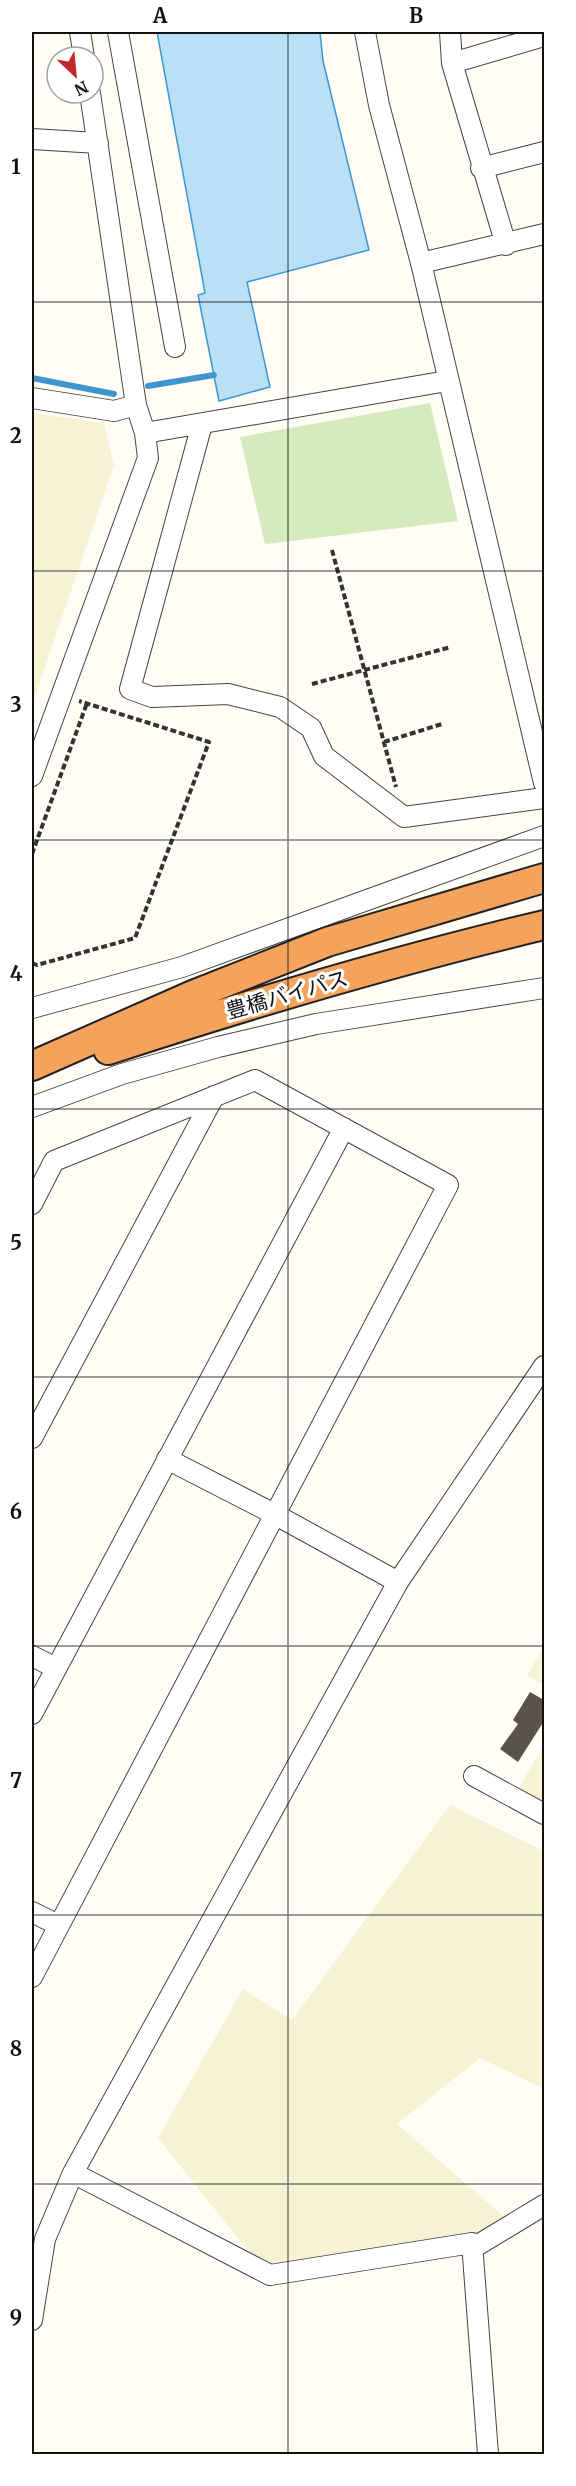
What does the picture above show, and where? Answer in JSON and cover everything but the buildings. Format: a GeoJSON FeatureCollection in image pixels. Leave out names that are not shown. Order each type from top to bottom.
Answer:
{"type":"FeatureCollection","features":[{"type":"Feature","properties":{"kind":"highway"},"geometry":{"type":"LineString","coordinates":[[32,1066],[193,995],[327,942],[544,878]]}},
{"type":"Feature","properties":{"kind":"highway","name":"豊橋バイパス"},"geometry":{"type":"LineString","coordinates":[[32,1074],[213,1016],[448,948],[544,926]]}},
{"type":"Feature","properties":{"kind":"street"},"geometry":{"type":"LineString","coordinates":[[118,32],[175,347]]}},
{"type":"Feature","properties":{"kind":"street"},"geometry":{"type":"LineString","coordinates":[[365,32],[379,105],[421,263],[447,381],[544,783]]}},
{"type":"Feature","properties":{"kind":"street"},"geometry":{"type":"LineString","coordinates":[[450,32],[452,63],[481,168],[506,245]]}},
{"type":"Feature","properties":{"kind":"street"},"geometry":{"type":"LineString","coordinates":[[452,63],[544,36]]}},
{"type":"Feature","properties":{"kind":"street"},"geometry":{"type":"LineString","coordinates":[[32,776],[148,458],[146,433],[136,405],[92,105]]}},
{"type":"Feature","properties":{"kind":"street"},"geometry":{"type":"LineString","coordinates":[[32,139],[98,143]]}},
{"type":"Feature","properties":{"kind":"street"},"geometry":{"type":"LineString","coordinates":[[481,168],[544,152]]}},
{"type":"Feature","properties":{"kind":"street"},"geometry":{"type":"LineString","coordinates":[[421,263],[506,245],[544,234]]}},
{"type":"Feature","properties":{"kind":"street"},"geometry":{"type":"LineString","coordinates":[[146,433],[447,381]]}},
{"type":"Feature","properties":{"kind":"street"},"geometry":{"type":"LineString","coordinates":[[32,398],[114,411],[136,405]]}},
{"type":"Feature","properties":{"kind":"street"},"geometry":{"type":"LineString","coordinates":[[202,424],[130,689],[152,697],[228,694],[280,707],[310,728],[324,756],[404,817],[544,798]]}},
{"type":"Feature","properties":{"kind":"street"},"geometry":{"type":"LineString","coordinates":[[32,1008],[182,967],[544,836]]}},
{"type":"Feature","properties":{"kind":"street"},"geometry":{"type":"LineString","coordinates":[[32,1107],[123,1074],[240,1041],[316,1024],[544,988]]}},
{"type":"Feature","properties":{"kind":"street"},"geometry":{"type":"LineString","coordinates":[[32,1204],[54,1161],[255,1080],[448,1185],[32,1977]]}},
{"type":"Feature","properties":{"kind":"street"},"geometry":{"type":"LineString","coordinates":[[32,1438],[214,1096]]}},
{"type":"Feature","properties":{"kind":"street"},"geometry":{"type":"LineString","coordinates":[[32,1714],[344,1128]]}},
{"type":"Feature","properties":{"kind":"street"},"geometry":{"type":"LineString","coordinates":[[32,2320],[45,2239],[73,2173],[398,1582],[544,1366]]}},
{"type":"Feature","properties":{"kind":"street"},"geometry":{"type":"LineString","coordinates":[[167,1459],[398,1582]]}},
{"type":"Feature","properties":{"kind":"street"},"geometry":{"type":"LineString","coordinates":[[32,1656],[56,1668]]}},
{"type":"Feature","properties":{"kind":"street"},"geometry":{"type":"LineString","coordinates":[[474,1776],[544,1814]]}},
{"type":"Feature","properties":{"kind":"street"},"geometry":{"type":"LineString","coordinates":[[32,1912],[58,1924]]}},
{"type":"Feature","properties":{"kind":"street"},"geometry":{"type":"LineString","coordinates":[[73,2173],[270,2274],[472,2243],[488,2454]]}},
{"type":"Feature","properties":{"kind":"street"},"geometry":{"type":"LineString","coordinates":[[473,2248],[544,2205]]}},
{"type":"Feature","properties":{"kind":"path"},"geometry":{"type":"LineString","coordinates":[[332,550],[404,817]]}},
{"type":"Feature","properties":{"kind":"path"},"geometry":{"type":"LineString","coordinates":[[312,684],[451,646]]}},
{"type":"Feature","properties":{"kind":"path"},"geometry":{"type":"LineString","coordinates":[[32,854],[87,703],[209,742],[135,938],[37,965],[32,963]]}},
{"type":"Feature","properties":{"kind":"path"},"geometry":{"type":"LineString","coordinates":[[384,742],[442,724]]}},
{"type":"Feature","properties":{"kind":"shaded area"},"geometry":{"type":"Polygon","coordinates":[[[32,413],[104,423],[114,465],[32,705],[32,413]]]}},
{"type":"Feature","properties":{"kind":"shaded area"},"geometry":{"type":"Polygon","coordinates":[[[544,1647],[544,1685],[527,1675],[544,1647]]]}},
{"type":"Feature","properties":{"kind":"shaded area"},"geometry":{"type":"Polygon","coordinates":[[[544,1745],[544,1804],[518,1789],[544,1745]]]}},
{"type":"Feature","properties":{"kind":"shaded area"},"geometry":{"type":"Polygon","coordinates":[[[450,1805],[544,1851],[544,2089],[480,2058],[397,2124],[518,2229],[264,2271],[158,2138],[243,1989],[292,2020],[450,1805]]]}},
{"type":"Feature","properties":{"kind":"green space"},"geometry":{"type":"Polygon","coordinates":[[[430,403],[458,521],[265,544],[240,437],[430,403]]]}},
{"type":"Feature","properties":{"kind":"water"},"geometry":{"type":"Polygon","coordinates":[[[157,32],[320,32],[323,61],[369,250],[247,282],[270,387],[219,401],[198,295],[205,293],[157,32]]]}},
{"type":"Feature","properties":{"kind":"waterway"},"geometry":{"type":"LineString","coordinates":[[148,386],[214,375]]}},
{"type":"Feature","properties":{"kind":"waterway"},"geometry":{"type":"LineString","coordinates":[[32,378],[114,394]]}}]}
